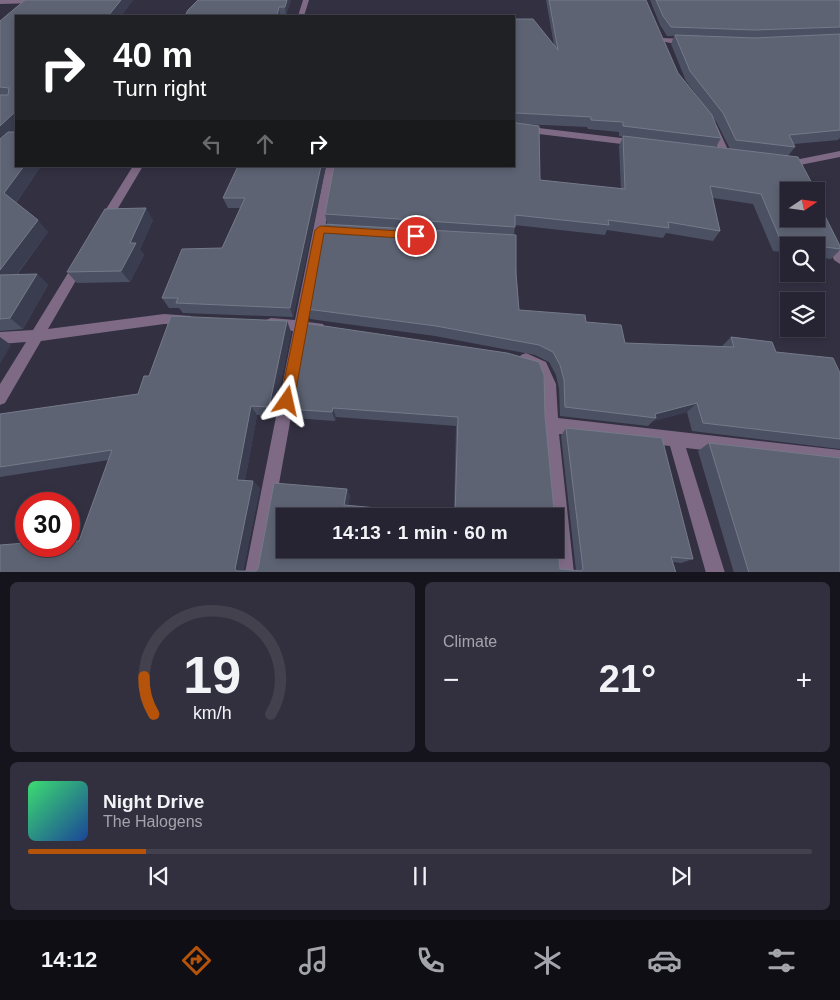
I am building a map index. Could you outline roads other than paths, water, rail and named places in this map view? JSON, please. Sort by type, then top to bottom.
[{"type":"street","points":[[0,2],[74,0]]},
{"type":"street","points":[[301,15],[306,0]]},
{"type":"street","points":[[668,49],[662,37],[693,41]]},
{"type":"street","points":[[709,119],[725,154]]},
{"type":"street","points":[[515,128],[648,144]]},
{"type":"street","points":[[778,160],[797,166],[840,154]]},
{"type":"street","points":[[97,234],[137,167]]},
{"type":"street","points":[[254,572],[301,325],[325,230],[330,167]]},
{"type":"street","points":[[825,228],[840,260]]},
{"type":"street","points":[[0,398],[87,250]]},
{"type":"street","points":[[0,338],[36,336],[164,319],[203,321]]},
{"type":"street","points":[[262,323],[330,329]]},
{"type":"street","points":[[515,357],[542,366],[549,384],[550,425],[565,572]]},
{"type":"street","points":[[550,425],[840,458]]},
{"type":"street","points":[[675,438],[716,572]]}]
